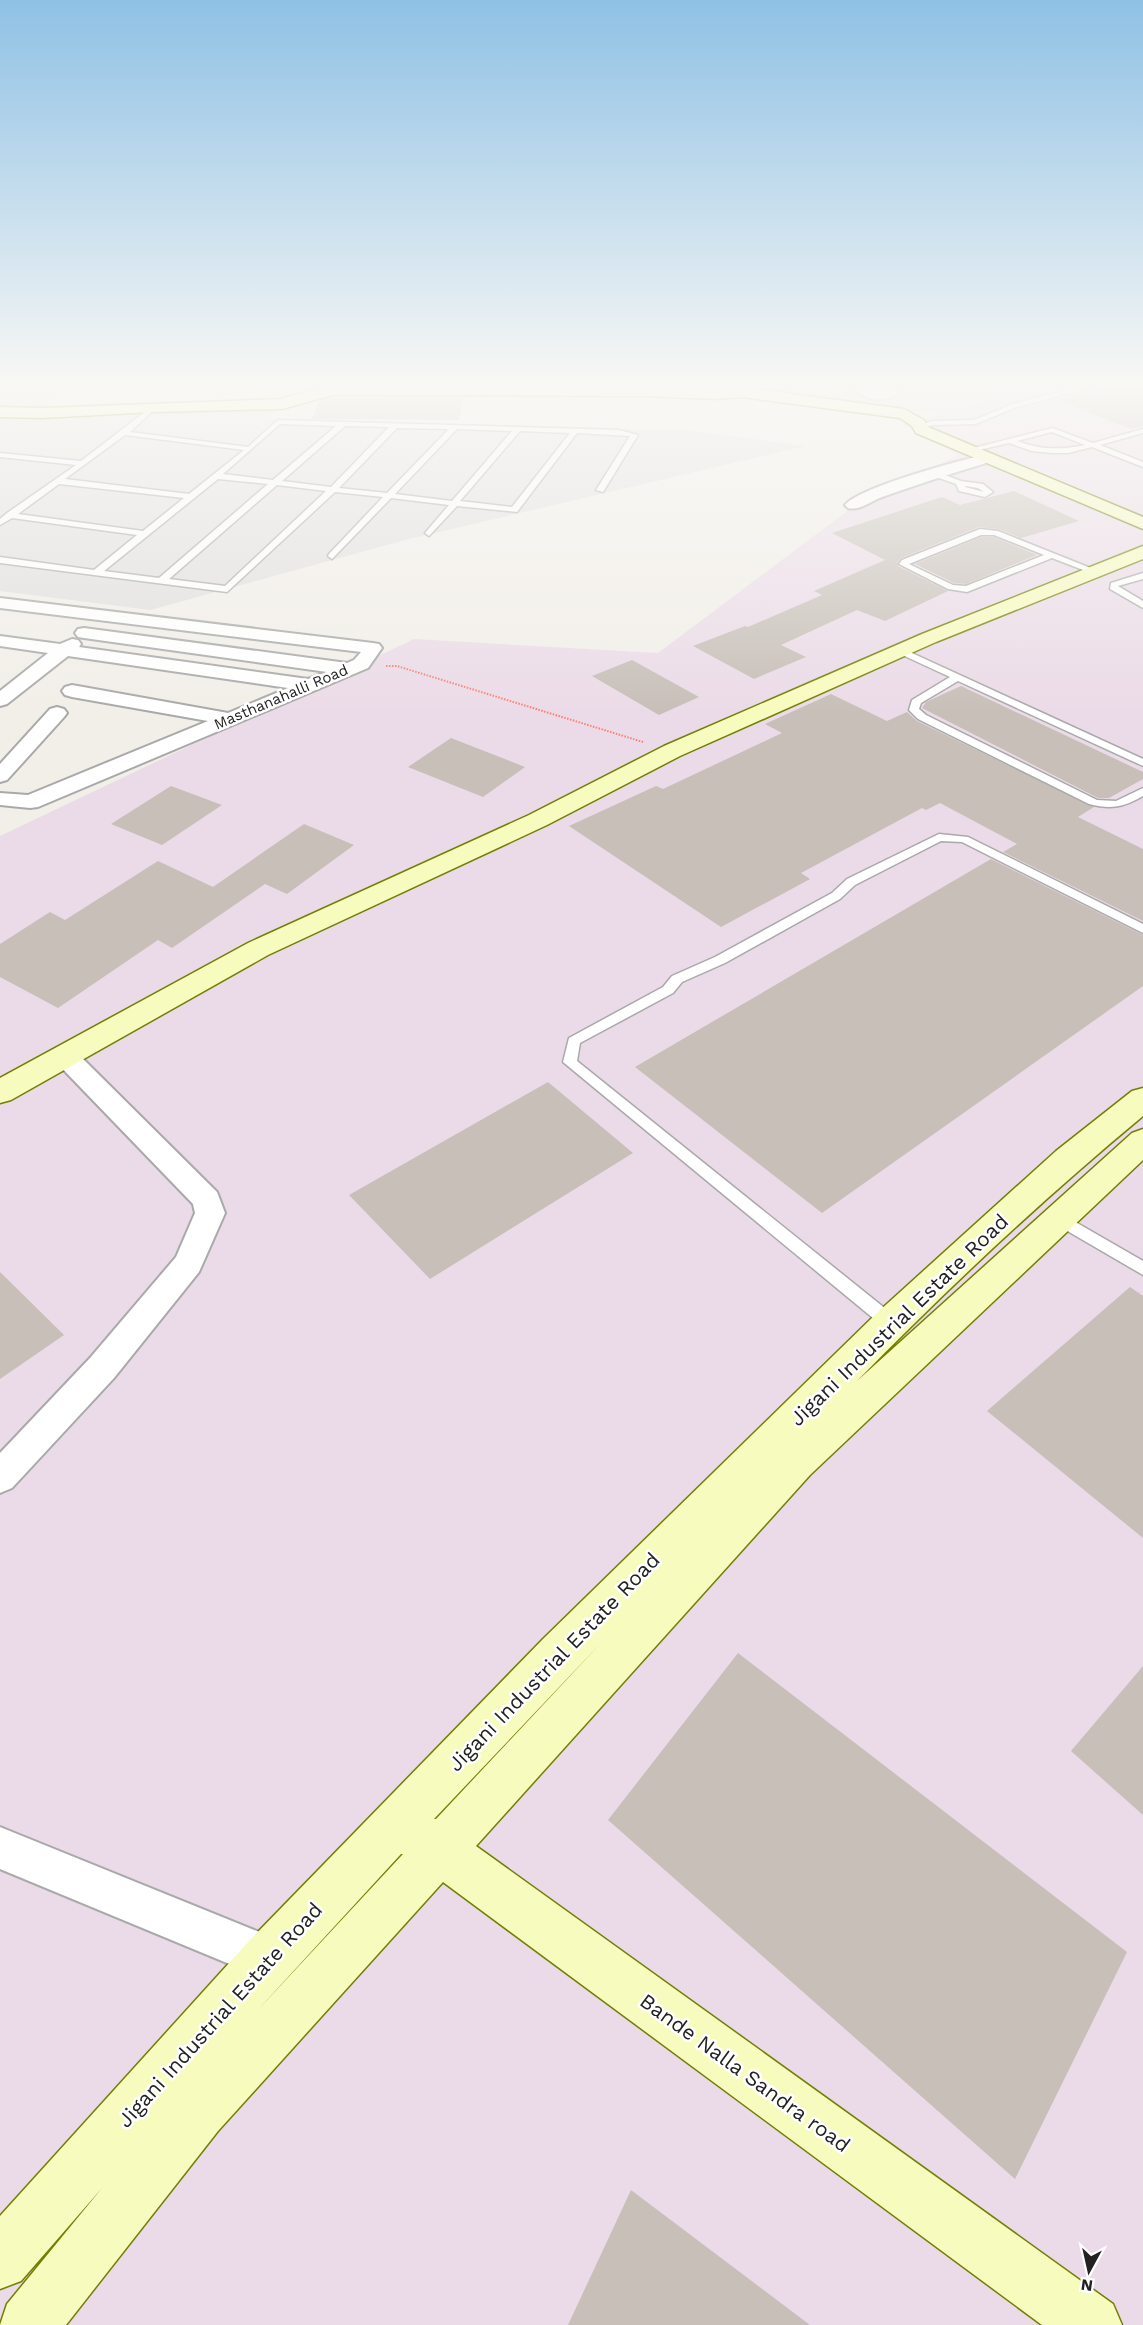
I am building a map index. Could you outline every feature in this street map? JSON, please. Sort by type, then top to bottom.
[{"type":"street","points":[[853,505],[869,496]]},
{"type":"street","points":[[1078,496],[1143,524]]},
{"type":"street","points":[[0,1092],[258,949],[538,820],[672,752],[901,651],[1143,552]]},
{"type":"street","points":[[0,603],[374,648],[355,667],[64,630]]},
{"type":"street","points":[[6,694],[107,616]]},
{"type":"street","points":[[0,641],[311,685]]},
{"type":"street","name":"Masthanahalli Road","points":[[0,799],[30,802],[355,667]]},
{"type":"street","points":[[72,691],[231,718]]},
{"type":"street","points":[[0,776],[57,713]]},
{"type":"street","points":[[0,1477],[102,1368],[188,1264],[210,1213],[207,1200],[64,1055]]},
{"type":"street","name":"Jigani Industrial Estate Road","points":[[28,2325],[418,1836],[559,1654],[891,1323],[1068,1160],[1143,1099]]},
{"type":"street","name":"Jigani Industrial Estate Road","points":[[0,2260],[268,1958],[418,1836],[796,1462],[1143,1141]]},
{"type":"street","name":"Bande Nalla Sandra road","points":[[418,1836],[1092,2325]]},
{"type":"street","points":[[0,1848],[268,1958]]},
{"type":"lane","points":[[0,523],[36,496]]},
{"type":"lane","points":[[187,496],[191,497]]},
{"type":"lane","points":[[160,582],[258,496]]},
{"type":"lane","points":[[0,560],[227,589],[324,496]]},
{"type":"lane","points":[[332,556],[389,496]]},
{"type":"lane","points":[[394,496],[514,510],[524,496]]},
{"type":"lane","points":[[429,533],[460,496]]},
{"type":"lane","points":[[96,573],[191,497]]},
{"type":"lane","points":[[10,515],[145,534]]},
{"type":"lane","points":[[1052,555],[967,589],[951,587],[903,564],[980,532],[995,533],[1094,571]]},
{"type":"lane","points":[[1143,576],[1114,585],[1114,590],[1143,605]]},
{"type":"lane","points":[[901,651],[1143,763]]},
{"type":"lane","points":[[958,677],[916,702],[914,710],[922,717],[1093,802],[1106,806],[1119,806],[1143,791]]},
{"type":"lane","points":[[891,1323],[570,1062],[574,1041],[668,990],[677,979],[720,960],[836,896],[851,882],[939,837],[964,839],[1143,929]]},
{"type":"lane","points":[[1058,1218],[1143,1269]]},
{"type":"path","name":"Masthanahalli Road","points":[[355,667],[397,666],[672,752]]},
{"type":"shaded area","points":[[0,496],[591,496],[405,540],[150,610],[0,591]]},
{"type":"shaded area","points":[[872,496],[1143,496],[1143,2325],[0,2325],[0,836],[414,639],[658,653],[858,503]]},
{"type":"building","points":[[993,496],[1026,496],[1079,521],[1021,538],[999,529],[979,527],[901,558],[897,563],[898,566],[948,591],[885,621],[857,610],[781,645],[806,657],[754,679],[693,646],[745,626],[748,627],[822,595],[814,591],[885,560],[832,533],[942,497],[960,505]]},
{"type":"building","points":[[981,537],[994,537],[1037,555],[966,584],[954,583],[915,564]]},
{"type":"building","points":[[632,660],[699,697],[659,715],[592,676]]},
{"type":"building","points":[[961,686],[1143,772],[1143,779],[1109,798],[1098,798],[922,708],[926,702]]},
{"type":"building","points":[[831,694],[887,721],[907,712],[917,721],[1094,807],[1078,817],[1143,849],[1143,921],[1003,852],[1017,844],[940,803],[926,810],[922,808],[801,873],[810,879],[721,927],[569,826],[656,786],[663,789],[782,733],[765,724]]},
{"type":"building","points":[[451,738],[525,767],[483,797],[408,767]]},
{"type":"building","points":[[171,786],[222,805],[162,845],[111,824]]},
{"type":"building","points":[[304,824],[354,845],[287,894],[265,884],[172,948],[158,940],[58,1008],[0,977],[0,944],[50,912],[65,920],[158,861],[213,887]]},
{"type":"building","points":[[991,859],[1143,935],[1143,986],[822,1213],[635,1067]]},
{"type":"building","points":[[548,1082],[633,1153],[430,1279],[349,1195]]},
{"type":"building","points":[[0,1272],[64,1335],[0,1379]]},
{"type":"building","points":[[1130,1287],[1143,1296],[1143,1538],[987,1411]]},
{"type":"building","points":[[738,1653],[1127,1952],[1015,2179],[608,1820]]},
{"type":"building","points":[[1143,1666],[1143,1815],[1071,1751]]},
{"type":"building","points":[[631,2190],[810,2325],[568,2325]]}]
